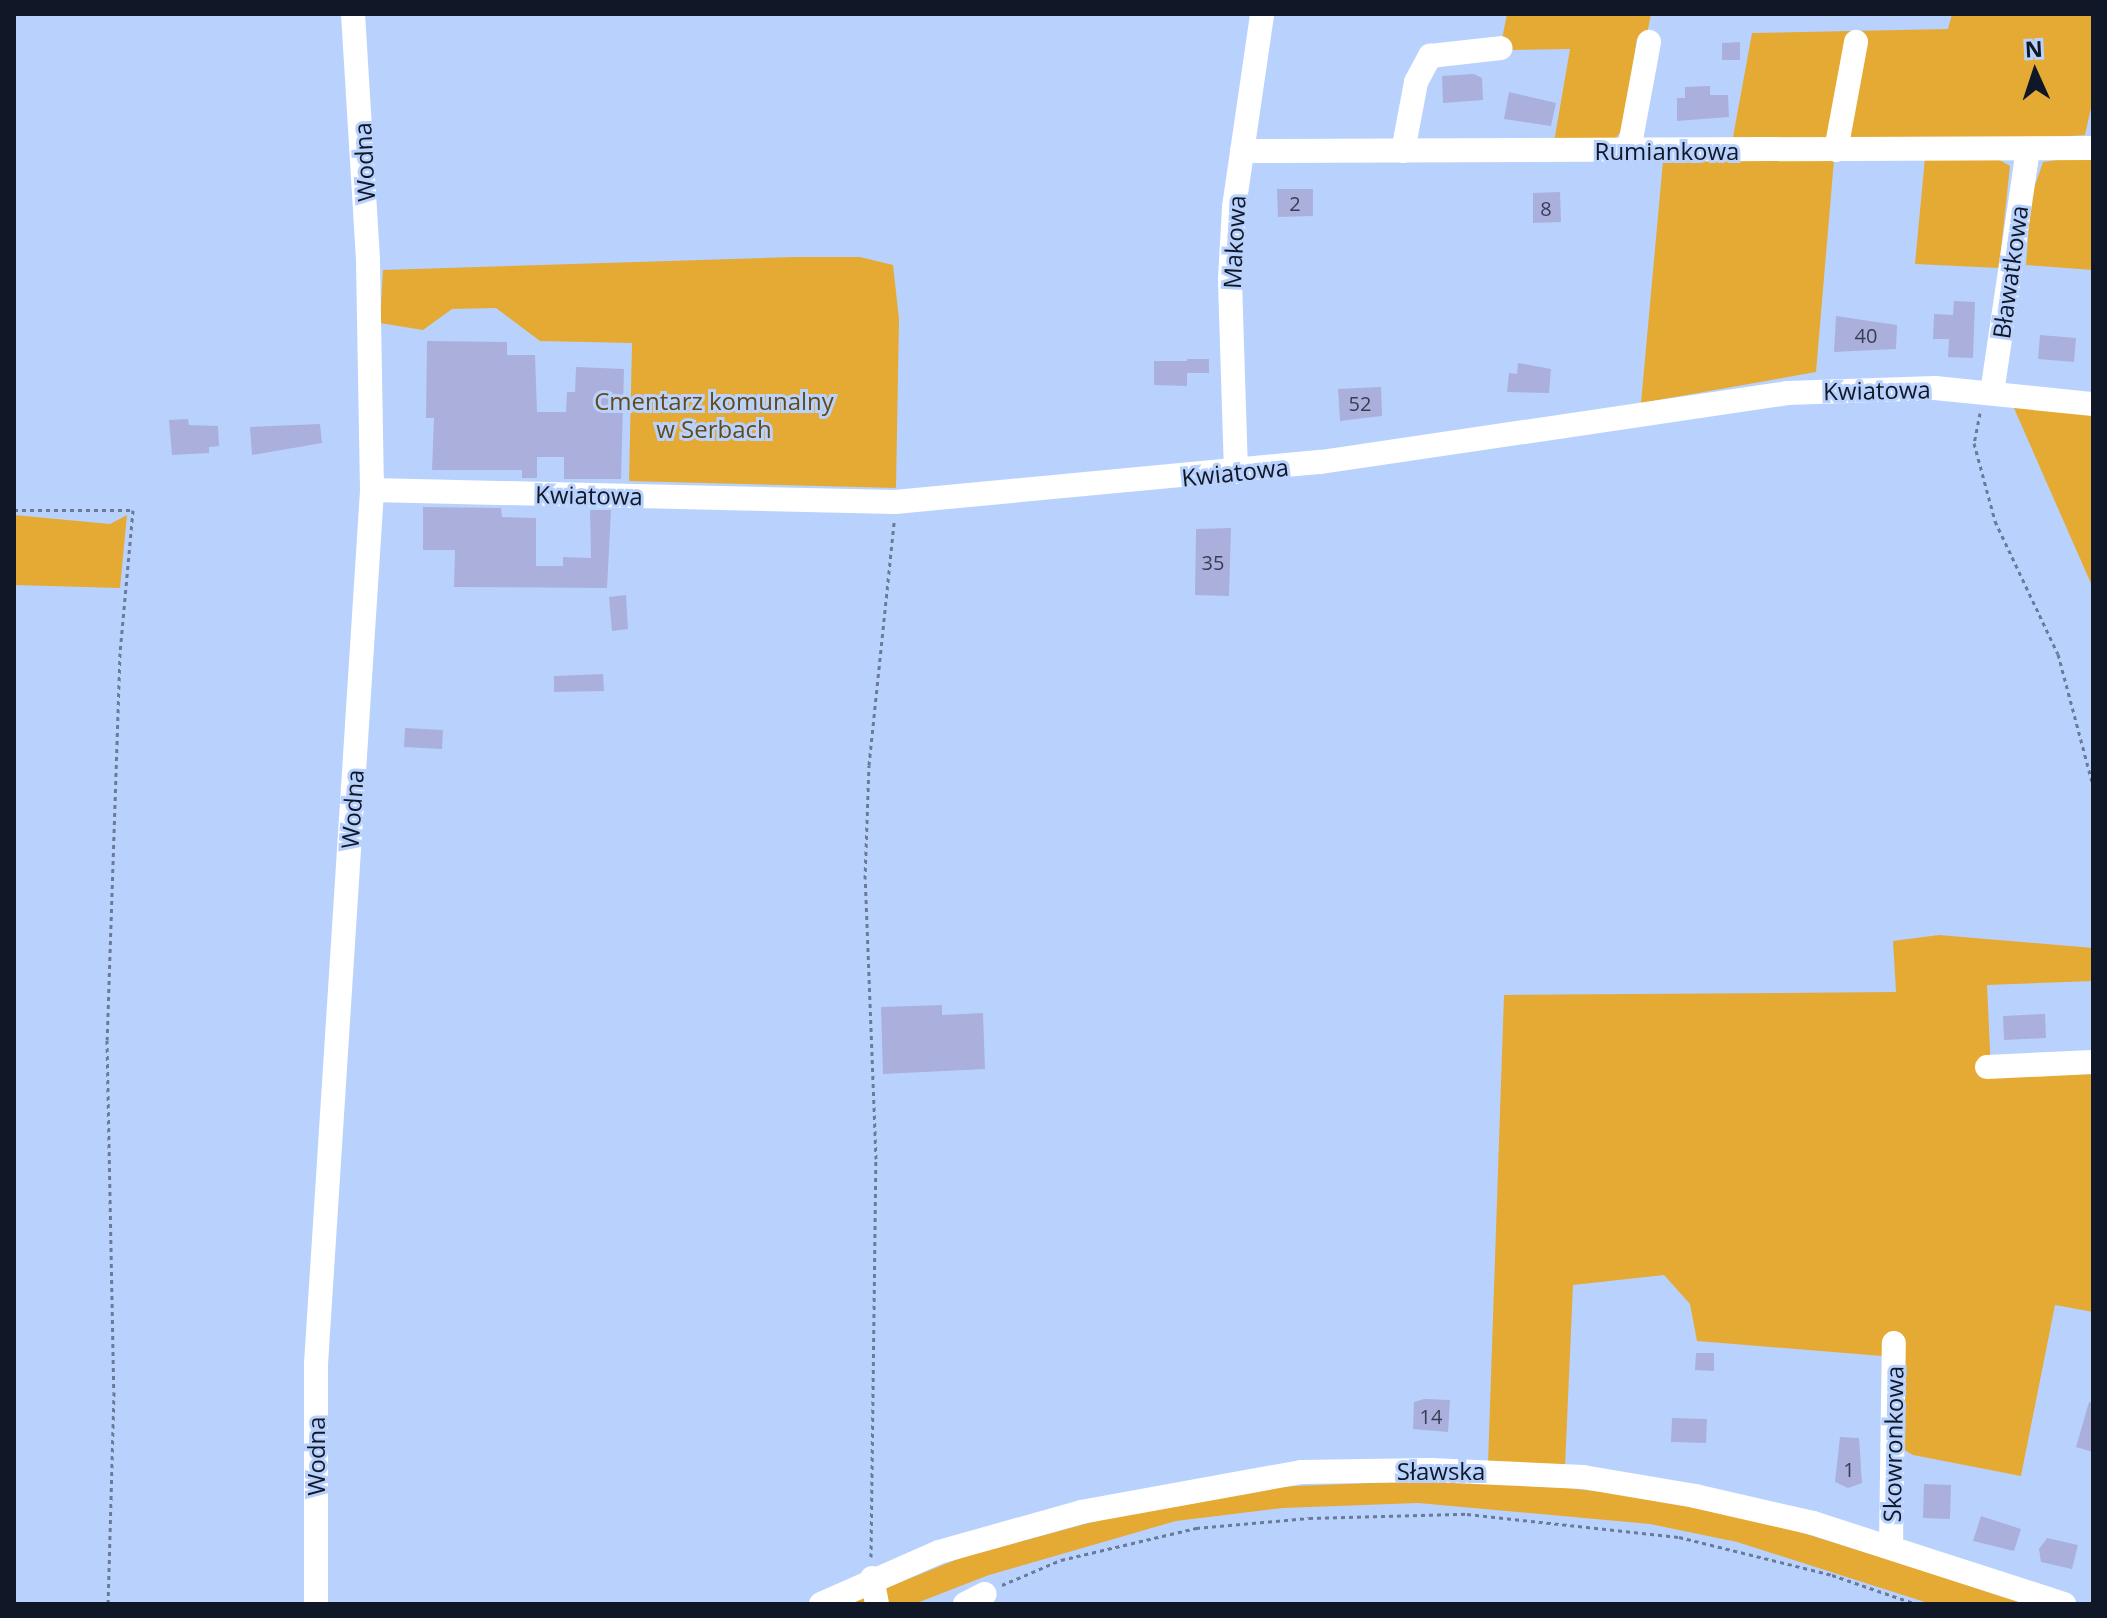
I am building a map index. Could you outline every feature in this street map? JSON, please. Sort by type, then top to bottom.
[{"type":"street","name":"Wodna","points":[[316,1604],[316,1364],[372,490],[368,259],[353,14]]},
{"type":"street","name":"Makowa","points":[[1236,472],[1230,279],[1242,151],[1262,14]]},
{"type":"street","points":[[1629,150],[1649,42]]},
{"type":"street","points":[[1836,150],[1856,42]]},
{"type":"street","points":[[1403,151],[1416,82],[1430,56],[1501,48]]},
{"type":"street","name":"Rumiankowa","points":[[1242,151],[2093,148]]},
{"type":"street","name":"Bławatkowa","points":[[1992,393],[2028,150]]},
{"type":"street","name":"Kwiatowa","points":[[372,490],[895,502],[1236,472],[1474,442],[1787,393],[1879,386],[1992,393],[2093,404]]},
{"type":"street","points":[[1987,1067],[2093,1062]]},
{"type":"street","name":"Skowronkowa","points":[[1891,1546],[1894,1343]]},
{"type":"street","name":"Sławska","points":[[821,1604],[872,1578],[939,1552],[1081,1512],[1301,1472],[1431,1470],[1583,1477],[1798,1519],[1891,1546],[2064,1604]]},
{"type":"street","points":[[872,1578],[877,1604]]},
{"type":"path","points":[[1992,393],[1977,417],[1974,443],[1995,521],[2058,654],[2093,786]]},
{"type":"path","points":[[872,1578],[876,1159],[865,879],[869,765],[895,502]]},
{"type":"path","points":[[14,510],[133,510],[120,653],[107,1040],[114,1392],[108,1604]]},
{"type":"path","points":[[975,1599],[1061,1560],[1196,1528],[1309,1518],[1467,1514],[1695,1540],[1819,1572],[1916,1604]]},
{"type":"green space","points":[[1507,14],[1651,14],[1647,34],[1637,38],[1624,127],[1613,142],[1554,142],[1570,49],[1512,50],[1502,39]]},
{"type":"green space","points":[[1952,14],[2093,14],[2093,99],[2085,135],[2024,139],[1733,137],[1752,33],[1948,29]]},
{"type":"green space","points":[[1993,156],[2010,166],[1999,268],[1915,264],[1925,158]]},
{"type":"green space","points":[[2093,158],[2093,270],[2026,265],[2031,197],[2043,162]]},
{"type":"green space","points":[[1834,160],[1816,372],[1641,403],[1663,161]]},
{"type":"green space","name":"Cmentarz komunalny w Serbach","points":[[860,257],[893,265],[899,319],[896,488],[629,481],[632,343],[540,341],[496,308],[452,309],[423,330],[380,323],[383,270]]},
{"type":"green space","points":[[2013,406],[2093,412],[2093,588]]},
{"type":"green space","points":[[14,515],[110,524],[127,515],[120,588],[14,585]]},
{"type":"green space","points":[[1939,935],[2093,948],[2093,981],[1987,985],[1991,1071],[2093,1067],[2093,1312],[2055,1305],[2021,1476],[1913,1455],[1881,1436],[1882,1356],[1697,1341],[1690,1304],[1664,1275],[1573,1285],[1565,1467],[1488,1464],[1504,995],[1896,992],[1893,941]]},
{"type":"green space","points":[[1418,1481],[1532,1484],[1664,1499],[1771,1523],[2032,1604],[1931,1604],[1737,1542],[1650,1524],[1418,1503],[1283,1508],[1176,1521],[989,1575],[914,1604],[846,1604],[963,1557],[1115,1516],[1273,1487]]},
{"type":"building","points":[[1740,42],[1740,60],[1722,60],[1722,43]]},
{"type":"building","points":[[1474,74],[1482,78],[1483,100],[1443,103],[1442,76]]},
{"type":"building","points":[[1710,86],[1710,95],[1728,95],[1729,117],[1677,121],[1677,98],[1685,98],[1685,87]]},
{"type":"building","points":[[1509,92],[1556,103],[1551,126],[1504,119]]},
{"type":"building","points":[[1277,189],[1313,189],[1313,216],[1278,217]]},
{"type":"building","points":[[1560,192],[1561,222],[1533,223],[1533,193]]},
{"type":"building","points":[[1954,301],[1975,302],[1973,358],[1948,357],[1949,339],[1933,339],[1934,314],[1953,315]]},
{"type":"building","points":[[1836,316],[1897,325],[1896,349],[1834,352]]},
{"type":"building","points":[[2040,335],[2076,338],[2074,362],[2038,359]]},
{"type":"building","points":[[427,341],[507,342],[507,355],[535,355],[537,412],[566,412],[567,392],[575,392],[576,367],[624,369],[621,479],[564,479],[564,457],[537,457],[537,478],[522,478],[522,470],[432,470],[434,418],[426,418]]},
{"type":"building","points":[[1209,359],[1209,373],[1187,373],[1187,386],[1154,385],[1154,361]]},
{"type":"building","points":[[1518,363],[1551,369],[1549,393],[1507,392],[1509,373],[1517,374]]},
{"type":"building","points":[[1381,387],[1382,416],[1340,421],[1338,389]]},
{"type":"building","points":[[188,419],[189,425],[218,426],[219,446],[209,447],[209,453],[172,455],[169,420]]},
{"type":"building","points":[[320,424],[322,443],[252,455],[250,427]]},
{"type":"building","points":[[423,507],[501,508],[502,517],[536,518],[536,566],[563,566],[563,557],[591,558],[590,510],[611,510],[607,588],[454,587],[455,550],[423,550]]},
{"type":"building","points":[[1231,528],[1229,596],[1195,595],[1196,529]]},
{"type":"building","points":[[626,595],[628,629],[612,631],[609,597]]},
{"type":"building","points":[[603,674],[604,691],[554,692],[554,676]]},
{"type":"building","points":[[405,728],[443,730],[442,749],[404,747]]},
{"type":"building","points":[[942,1005],[942,1015],[983,1013],[985,1069],[883,1074],[881,1007]]},
{"type":"building","points":[[2045,1014],[2046,1038],[2004,1040],[2003,1016]]},
{"type":"building","points":[[1696,1353],[1714,1353],[1714,1371],[1695,1370]]},
{"type":"building","points":[[1424,1399],[1450,1400],[1448,1432],[1413,1429],[1414,1402]]},
{"type":"building","points":[[2089,1402],[2093,1403],[2093,1452],[2076,1447]]},
{"type":"building","points":[[1672,1418],[1707,1419],[1706,1443],[1671,1442]]},
{"type":"building","points":[[1840,1437],[1859,1438],[1862,1483],[1848,1488],[1835,1482]]},
{"type":"building","points":[[1924,1484],[1951,1485],[1950,1519],[1923,1518]]},
{"type":"building","points":[[1981,1516],[2021,1529],[2014,1551],[1973,1541]]},
{"type":"building","points":[[2047,1538],[2078,1545],[2072,1569],[2041,1562],[2039,1549]]}]
